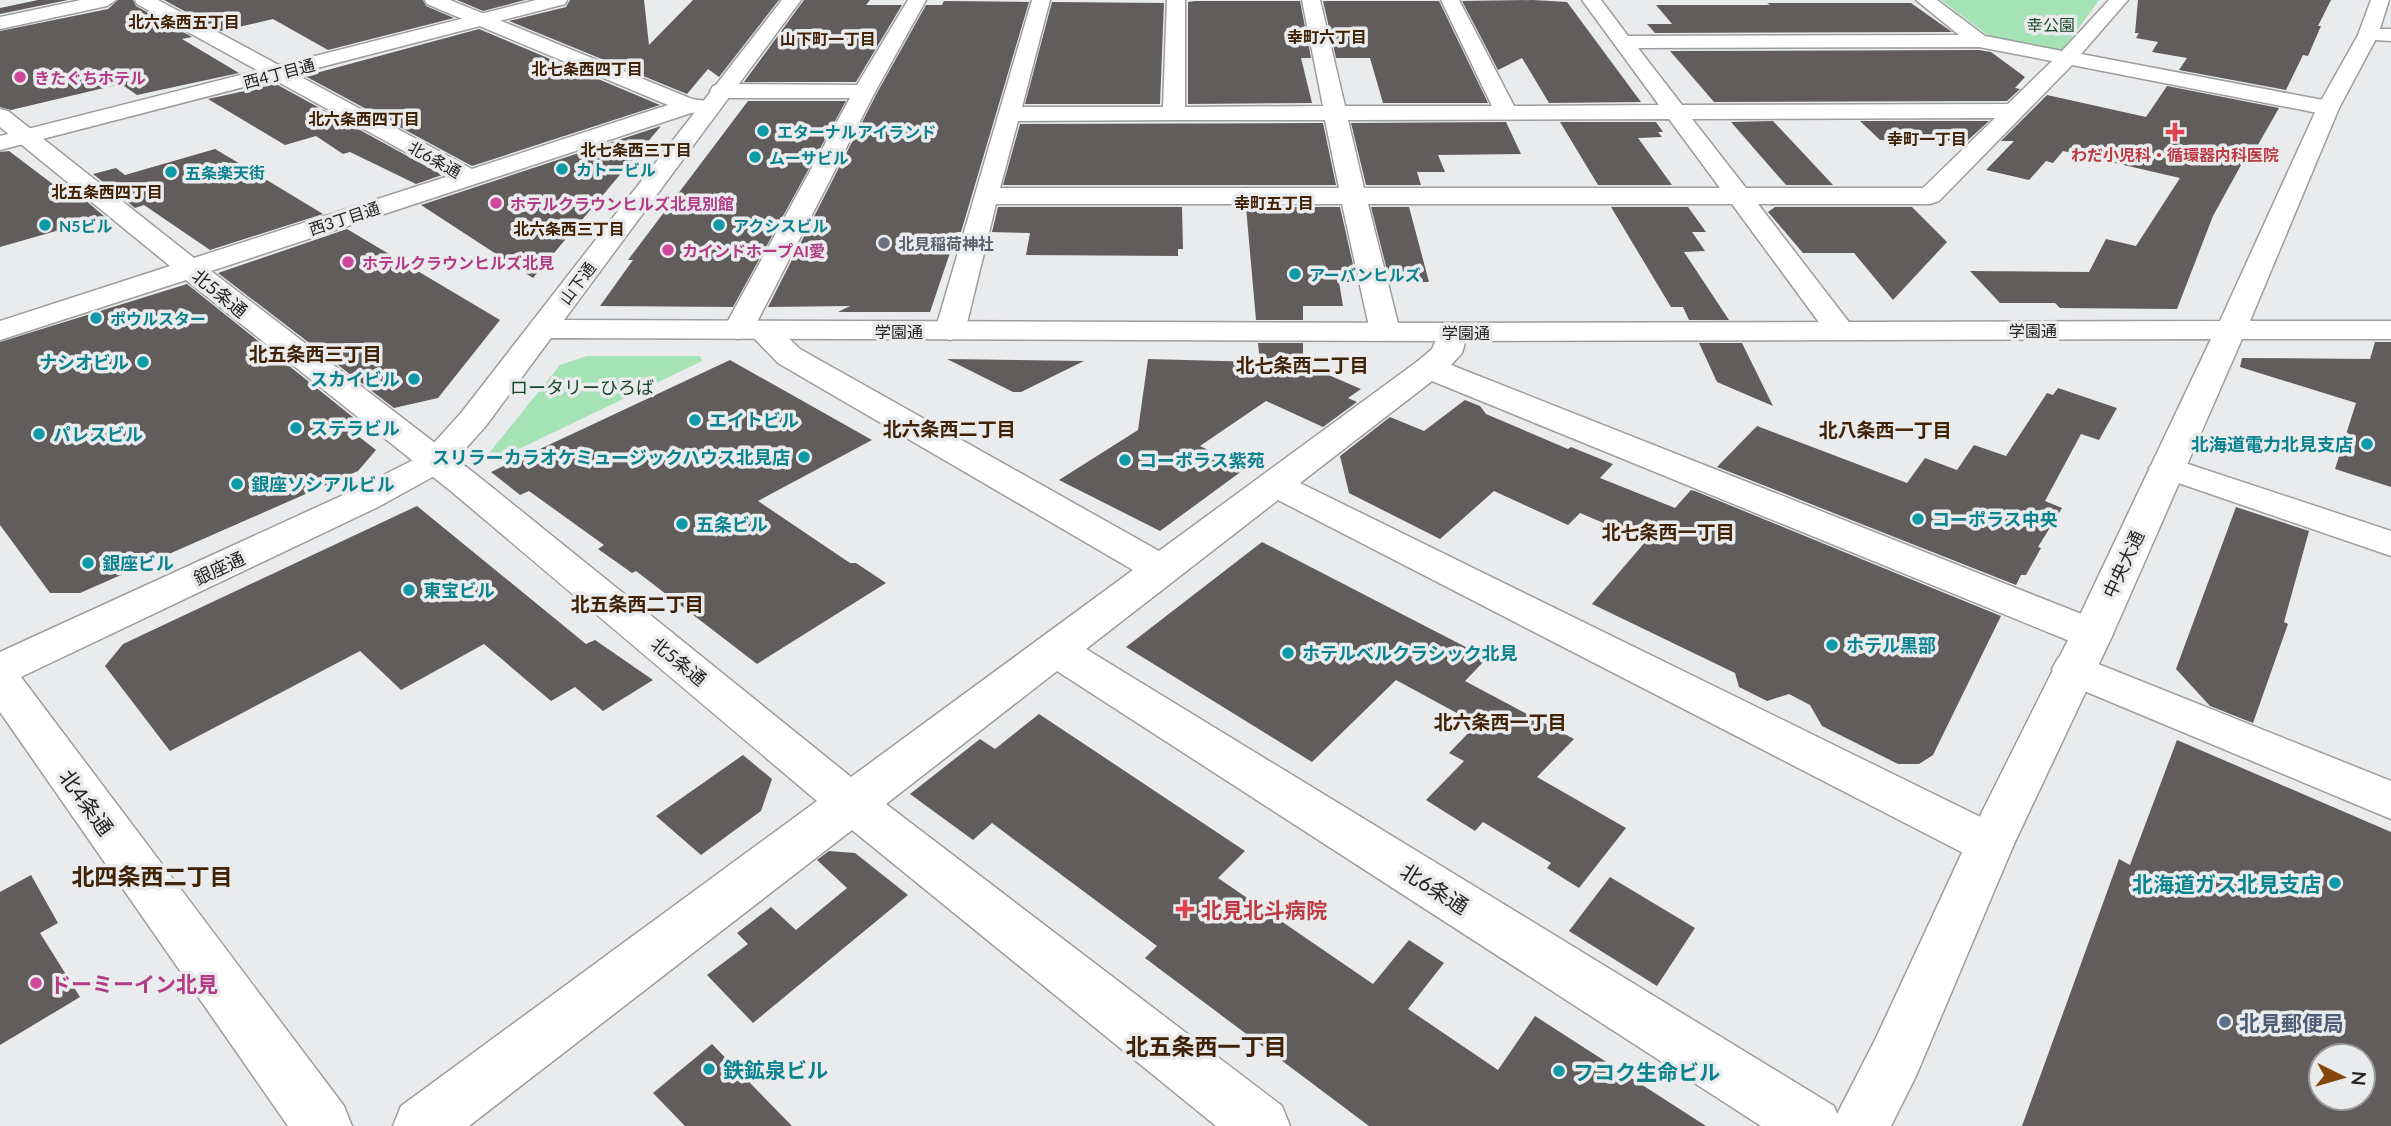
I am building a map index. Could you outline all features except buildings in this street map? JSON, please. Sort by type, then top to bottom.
[{"type":"street","points":[[0,23],[107,0]]},
{"type":"street","name":"北6条通","points":[[144,0],[468,177]]},
{"type":"street","points":[[435,0],[481,20],[707,101],[864,92]]},
{"type":"street","name":"西4丁目通","points":[[0,144],[558,0]]},
{"type":"street","name":"山下通","points":[[435,461],[473,420],[707,101],[792,0]]},
{"type":"street","points":[[917,0],[864,92],[750,330],[789,356],[1163,570]]},
{"type":"street","points":[[950,331],[1041,0]]},
{"type":"street","points":[[1174,114],[1176,0]]},
{"type":"street","points":[[1311,0],[1385,331]]},
{"type":"street","points":[[1450,0],[1506,112]]},
{"type":"street","points":[[1591,0],[1840,330]]},
{"type":"street","points":[[1925,0],[1979,41]]},
{"type":"street","points":[[985,196],[1930,197],[2068,57],[2119,0]]},
{"type":"street","name":"中央大通","points":[[1860,1126],[1896,1057],[1990,844],[2083,651],[2255,277],[2328,108],[2380,23]]},
{"type":"street","points":[[1622,42],[1979,41],[2328,108]]},
{"type":"street","name":"西3丁目通","points":[[0,331],[707,101]]},
{"type":"street","points":[[1008,114],[2013,111]]},
{"type":"street","name":"北5条通","points":[[0,116],[435,461],[851,803],[1262,1126]]},
{"type":"street","name":"学園通","points":[[540,330],[2391,330]]},
{"type":"street","points":[[422,1126],[1429,368],[1446,353],[1453,332]]},
{"type":"street","points":[[1429,368],[2083,651],[2391,801]]},
{"type":"street","name":"銀座通","points":[[0,669],[365,499],[435,461]]},
{"type":"street","points":[[2167,468],[2391,544]]},
{"type":"street","points":[[1275,484],[1990,844]]},
{"type":"street","name":"北6条通","points":[[1056,650],[1813,1126]]},
{"type":"street","name":"北4条通","points":[[0,680],[323,1126]]},
{"type":"green space","name":"幸公園","points":[[1941,0],[2099,0],[2062,51],[1989,36]]},
{"type":"green space","name":"ロータリーひろば","points":[[587,356],[700,356],[702,361],[490,463],[486,457],[560,365]]},
{"type":"place","name":"きたぐちホテル","points":[[20,77]]},
{"type":"place","name":"エターナルアイランド","points":[[763,131]]},
{"type":"place","name":"わだ小児科・循環器内科医院","points":[[2175,132]]},
{"type":"place","name":"ムーサビル","points":[[755,157]]},
{"type":"place","name":"カトービル","points":[[562,169]]},
{"type":"place","name":"五条楽天街","points":[[171,172]]},
{"type":"place","name":"ホテルクラウンヒルズ北見別館","points":[[496,203]]},
{"type":"place","name":"N5ビル","points":[[45,225]]},
{"type":"place","name":"アクシスビル","points":[[719,225]]},
{"type":"place","name":"北見稲荷神社","points":[[884,243]]},
{"type":"place","name":"カインドホープAI愛","points":[[668,250]]},
{"type":"place","name":"ホテルクラウンヒルズ北見","points":[[348,262]]},
{"type":"place","name":"アーバンヒルズ","points":[[1295,274]]},
{"type":"place","name":"ポウルスター","points":[[96,318]]},
{"type":"place","name":"ナシオビル","points":[[143,362]]},
{"type":"place","name":"スカイビル","points":[[414,379]]},
{"type":"place","name":"エイトビル","points":[[695,420]]},
{"type":"place","name":"ステラビル","points":[[296,428]]},
{"type":"place","name":"パレスビル","points":[[39,434]]},
{"type":"place","name":"北海道電力北見支店","points":[[2367,444]]},
{"type":"place","name":"スリラーカラオケミュージックハウス北見店","points":[[804,457]]},
{"type":"place","name":"コーポラス紫苑","points":[[1125,460]]},
{"type":"place","name":"銀座ソシアルビル","points":[[237,484]]},
{"type":"place","name":"コーポラス中央","points":[[1918,519]]},
{"type":"place","name":"五条ビル","points":[[682,524]]},
{"type":"place","name":"銀座ビル","points":[[88,563]]},
{"type":"place","name":"東宝ビル","points":[[409,590]]},
{"type":"place","name":"ホテル黒部","points":[[1832,645]]},
{"type":"place","name":"ホテルベルクラシック北見","points":[[1288,653]]},
{"type":"place","name":"北海道ガス北見支店","points":[[2335,883]]},
{"type":"place","name":"北見北斗病院","points":[[1185,909]]},
{"type":"place","name":"ドーミーイン北見","points":[[36,983]]},
{"type":"place","name":"北見郵便局","points":[[2225,1022]]},
{"type":"place","name":"鉄鉱泉ビル","points":[[709,1069]]},
{"type":"place","name":"フコク生命ビル","points":[[1559,1071]]},
{"type":"district","name":"北六条西五丁目","points":[[184,21]]},
{"type":"district","name":"幸町六丁目","points":[[1327,36]]},
{"type":"district","name":"山下町一丁目","points":[[828,38]]},
{"type":"district","name":"北七条西四丁目","points":[[587,68]]},
{"type":"district","name":"北六条西四丁目","points":[[364,118]]},
{"type":"district","name":"幸町一丁目","points":[[1927,138]]},
{"type":"district","name":"北七条西三丁目","points":[[636,149]]},
{"type":"district","name":"北五条西四丁目","points":[[107,191]]},
{"type":"district","name":"幸町五丁目","points":[[1274,202]]},
{"type":"district","name":"北六条西三丁目","points":[[569,228]]},
{"type":"district","name":"北五条西三丁目","points":[[315,353]]},
{"type":"district","name":"北七条西二丁目","points":[[1302,364]]},
{"type":"district","name":"北六条西二丁目","points":[[949,428]]},
{"type":"district","name":"北八条西一丁目","points":[[1885,429]]},
{"type":"district","name":"北七条西一丁目","points":[[1668,531]]},
{"type":"district","name":"北五条西二丁目","points":[[637,603]]},
{"type":"district","name":"北六条西一丁目","points":[[1500,721]]},
{"type":"district","name":"北四条西二丁目","points":[[152,876]]},
{"type":"district","name":"北五条西一丁目","points":[[1206,1046]]}]
